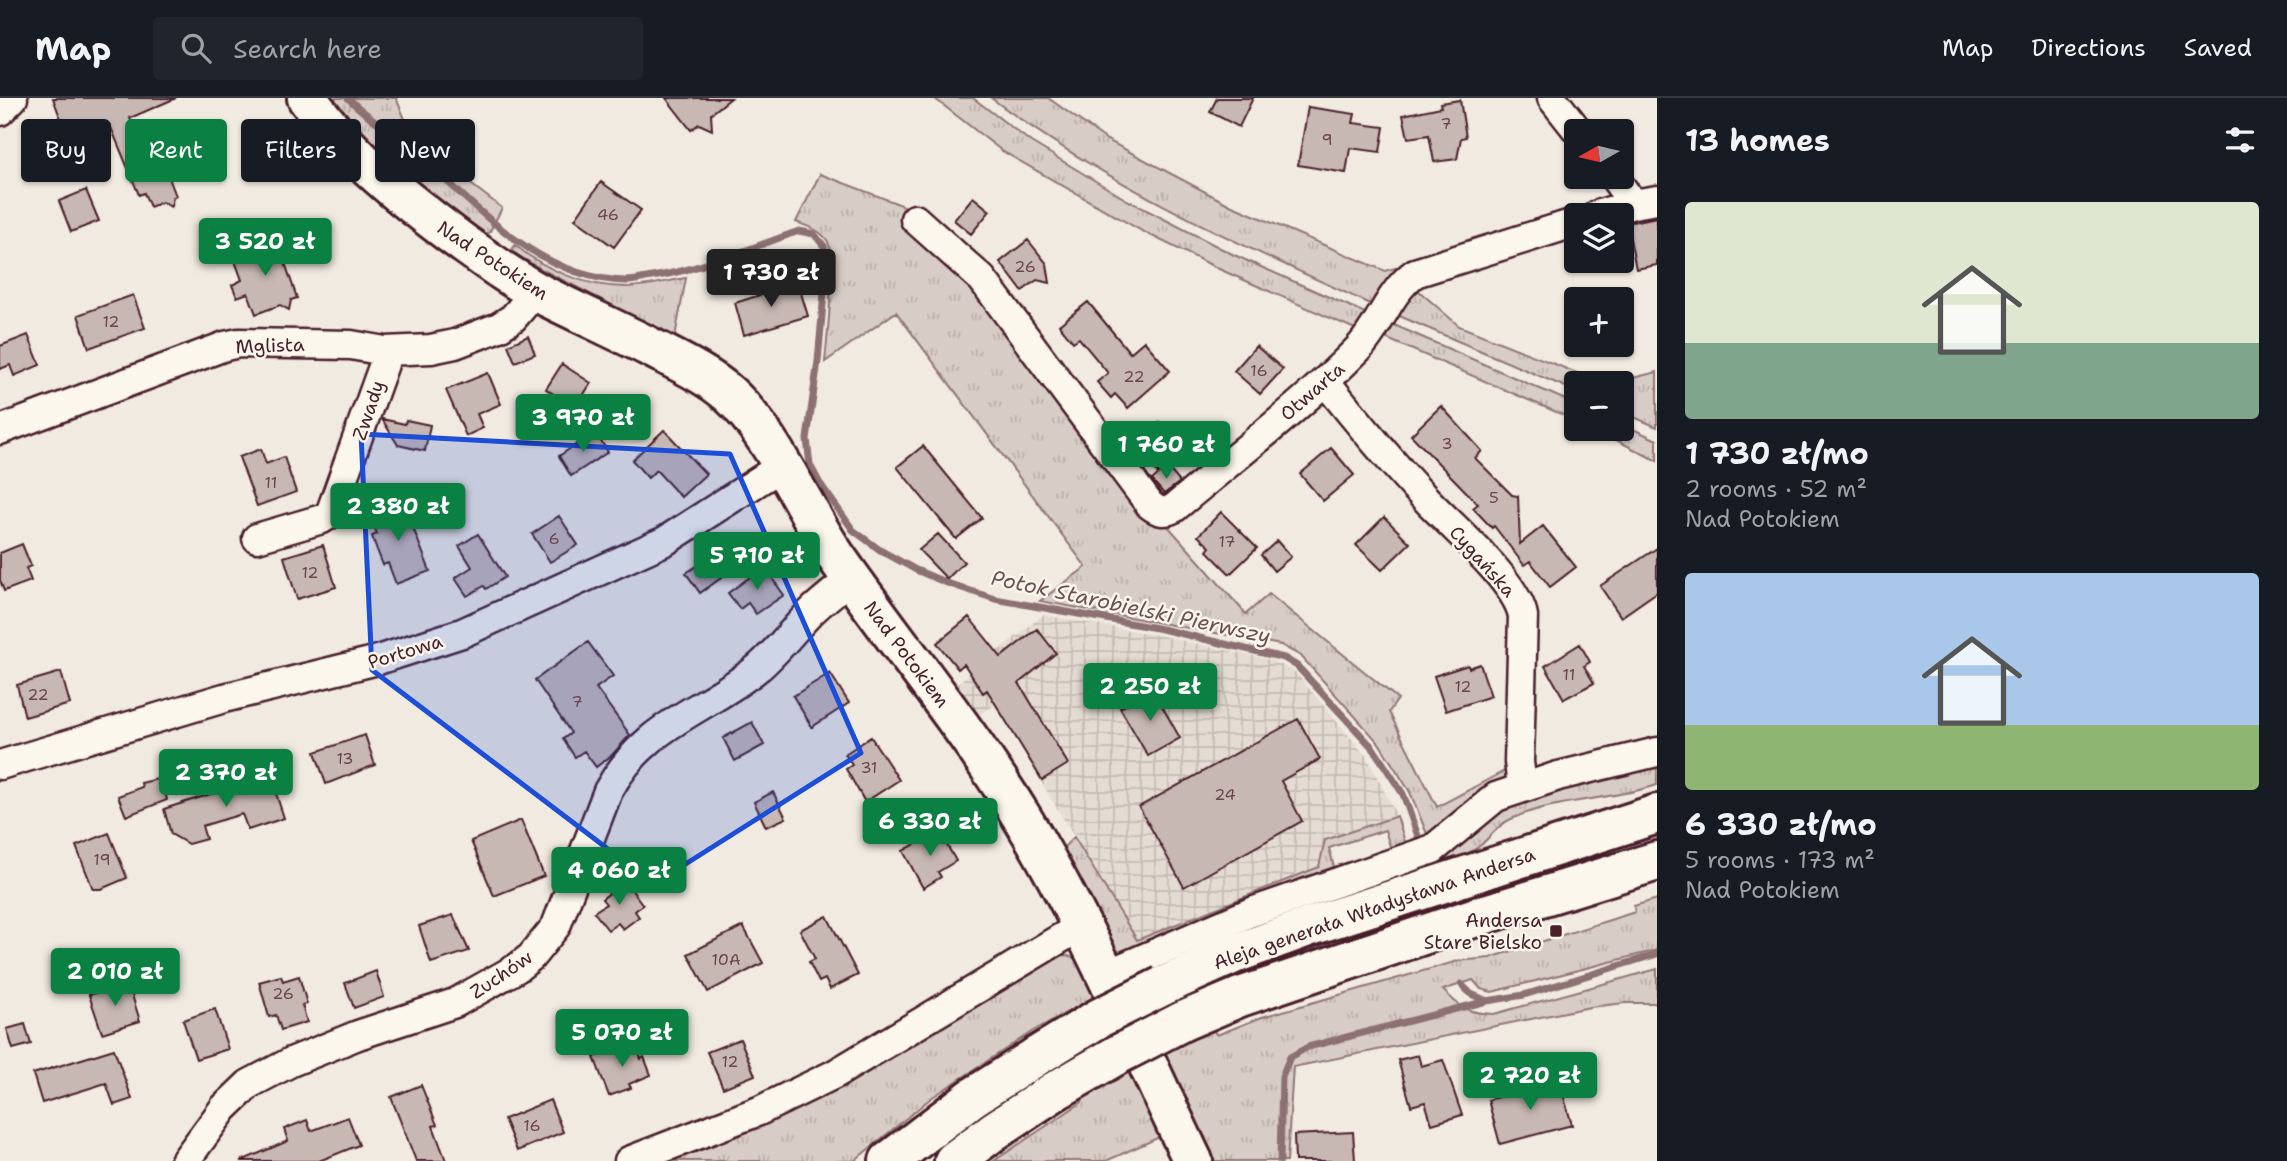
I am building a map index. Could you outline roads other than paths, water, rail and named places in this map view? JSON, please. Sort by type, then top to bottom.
[{"type":"main road","name":"Nad Potokiem","points":[[307,98],[355,154],[484,258],[536,291],[679,362],[713,383],[744,409],[851,578],[942,699],[1014,806],[1060,884],[1193,1161]]},
{"type":"main road","name":"Aleja generała Władysława Andersa","points":[[889,1161],[973,1097],[1037,1056],[1098,1018],[1163,986],[1234,954],[1311,926],[1657,814]]},
{"type":"main road","points":[[954,1161],[994,1130],[1055,1091],[1183,1021],[1240,997],[1384,948],[1653,863]]},
{"type":"street","points":[[0,111],[13,98]]},
{"type":"street","points":[[1552,98],[1569,119]]},
{"type":"street","points":[[1629,189],[1645,202]]},
{"type":"street","name":"Otwarta","points":[[915,219],[982,279],[1150,505],[1157,511],[1166,512],[1325,381],[1360,347],[1397,290],[1415,273],[1564,226]]},
{"type":"street","name":"Mglista","points":[[0,430],[232,345],[253,342],[326,344],[385,351],[431,349],[456,344],[499,327],[513,318],[536,291]]},
{"type":"street","name":"Zwady","points":[[257,538],[330,514],[384,364],[385,351]]},
{"type":"street","name":"Cygańska","points":[[1325,381],[1424,497],[1516,594],[1523,616],[1519,762],[1522,786]]},
{"type":"street","name":"Portowa","points":[[0,764],[224,698],[378,660],[462,633],[666,541],[782,467]]},
{"type":"street","name":"Zuchów","points":[[185,1161],[224,1108],[249,1084],[291,1062],[358,1035],[455,1003],[517,968],[531,957],[556,926],[608,791],[633,754],[678,718],[756,670],[777,652],[813,610],[851,578]]},
{"type":"street","points":[[1104,975],[1249,913],[1433,849],[1496,797],[1522,786],[1657,752]]},
{"type":"street","points":[[629,1161],[759,1111],[835,1074],[1081,926]]},
{"type":"waterway","name":"Potok Starobielski Pierwszy","points":[[348,98],[402,141],[504,231],[560,266],[592,276],[636,280],[690,269],[799,231],[814,234],[824,246],[826,270],[818,361],[807,439],[810,465],[853,530],[880,550],[916,570],[995,599],[1162,629],[1284,658],[1297,666],[1373,748],[1403,794],[1418,836]]},
{"type":"waterway","points":[[1461,984],[1471,994],[1487,1001],[1524,995],[1657,954]]},
{"type":"waterway","points":[[1280,1161],[1282,1076],[1290,1057],[1308,1047],[1487,1001]]},
{"type":"place","name":"Andersa Stare Bielsko","points":[[1556,931]]}]
